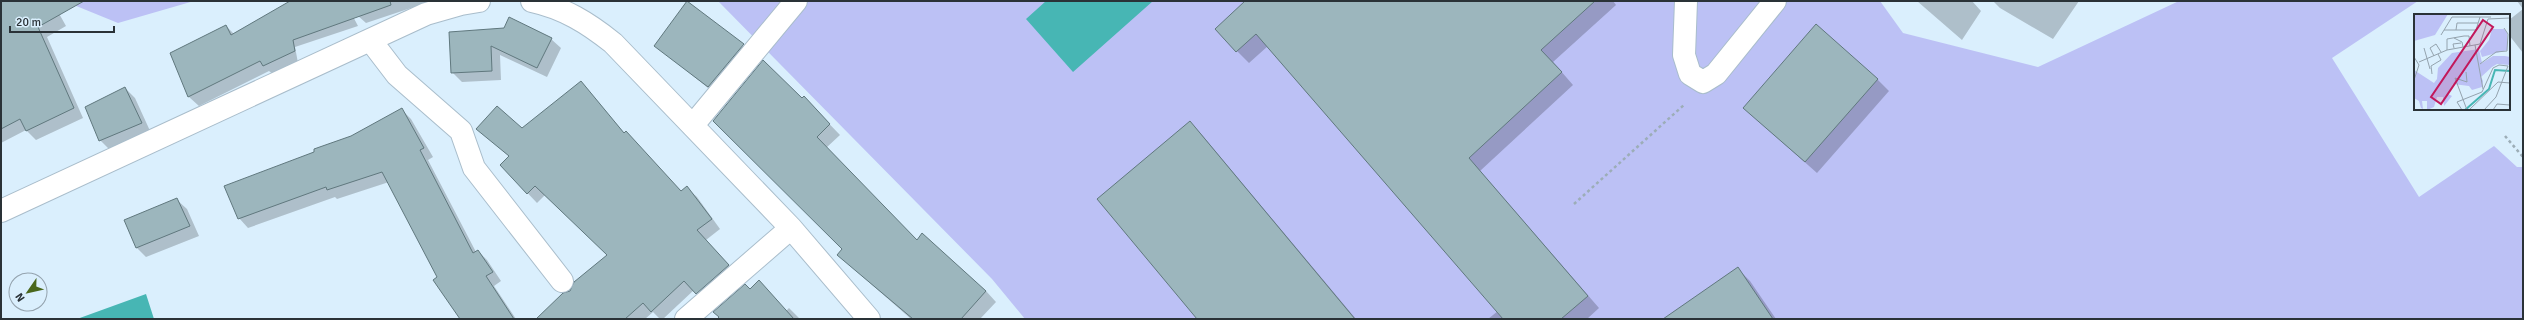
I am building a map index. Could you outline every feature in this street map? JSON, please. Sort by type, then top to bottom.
[{"type":"street","points":[[1,211],[155,138],[371,41],[426,14],[460,4],[479,1]]},
{"type":"street","points":[[532,1],[554,6],[587,22],[613,43],[791,228],[869,319]]},
{"type":"street","points":[[693,125],[796,1]]},
{"type":"street","points":[[1686,1],[1684,55],[1690,74],[1703,82],[1716,74],[1775,1]]},
{"type":"street","points":[[371,41],[397,75],[461,131],[474,168],[562,281]]},
{"type":"street","points":[[686,319],[791,228]]},
{"type":"path","points":[[1574,204],[1684,105]]},
{"type":"path","points":[[2506,136],[2523,157]]},
{"type":"shaded area","points":[[64,1],[194,1],[118,23]]},
{"type":"shaded area","points":[[718,1],[1880,1],[1903,33],[2038,67],[2179,1],[2418,1],[2332,58],[2419,197],[2494,146],[2517,167],[2523,167],[2523,319],[1025,319],[992,279]]},
{"type":"shaded area","points":[[1046,1],[1153,1],[1073,72],[1026,19]]},
{"type":"shaded area","points":[[146,294],[154,319],[77,319]]},
{"type":"building","points":[[1,1],[84,1],[38,27],[74,108],[26,131],[20,119],[1,129]]},
{"type":"building","points":[[290,1],[390,1],[391,5],[293,40],[295,51],[263,66],[260,61],[188,97],[170,53],[226,25],[231,35]]},
{"type":"building","points":[[687,1],[744,44],[708,87],[654,46]]},
{"type":"building","points":[[1245,1],[1595,1],[1541,50],[1562,72],[1469,158],[1588,296],[1561,319],[1503,319],[1256,34],[1236,52],[1215,29]]},
{"type":"building","points":[[509,17],[552,38],[537,68],[491,46],[492,71],[451,73],[449,32],[504,28]]},
{"type":"building","points":[[1816,24],[1878,79],[1805,162],[1743,108]]},
{"type":"building","points":[[763,60],[802,98],[804,96],[830,124],[817,137],[917,240],[922,233],[986,291],[961,319],[913,319],[837,255],[842,249],[713,121]]},
{"type":"building","points":[[581,81],[624,133],[626,131],[681,191],[687,186],[712,219],[697,230],[729,265],[696,294],[684,281],[651,312],[643,303],[625,319],[536,319],[563,293],[570,291],[574,282],[607,255],[535,186],[527,194],[500,165],[509,156],[476,129],[497,106],[522,128]]},
{"type":"building","points":[[125,87],[142,123],[99,141],[85,107]]},
{"type":"building","points":[[402,108],[424,148],[420,150],[473,253],[478,250],[493,272],[486,276],[514,319],[460,319],[433,280],[437,277],[382,172],[327,190],[326,187],[238,219],[224,186],[314,152],[314,149],[351,136]]},
{"type":"building","points":[[1190,121],[1355,319],[1197,319],[1097,199]]},
{"type":"building","points":[[177,198],[190,226],[136,248],[124,220]]},
{"type":"building","points":[[1738,267],[1773,319],[1663,319]]},
{"type":"building","points":[[759,280],[794,319],[717,319],[719,317],[713,312],[745,284],[750,289]]}]
